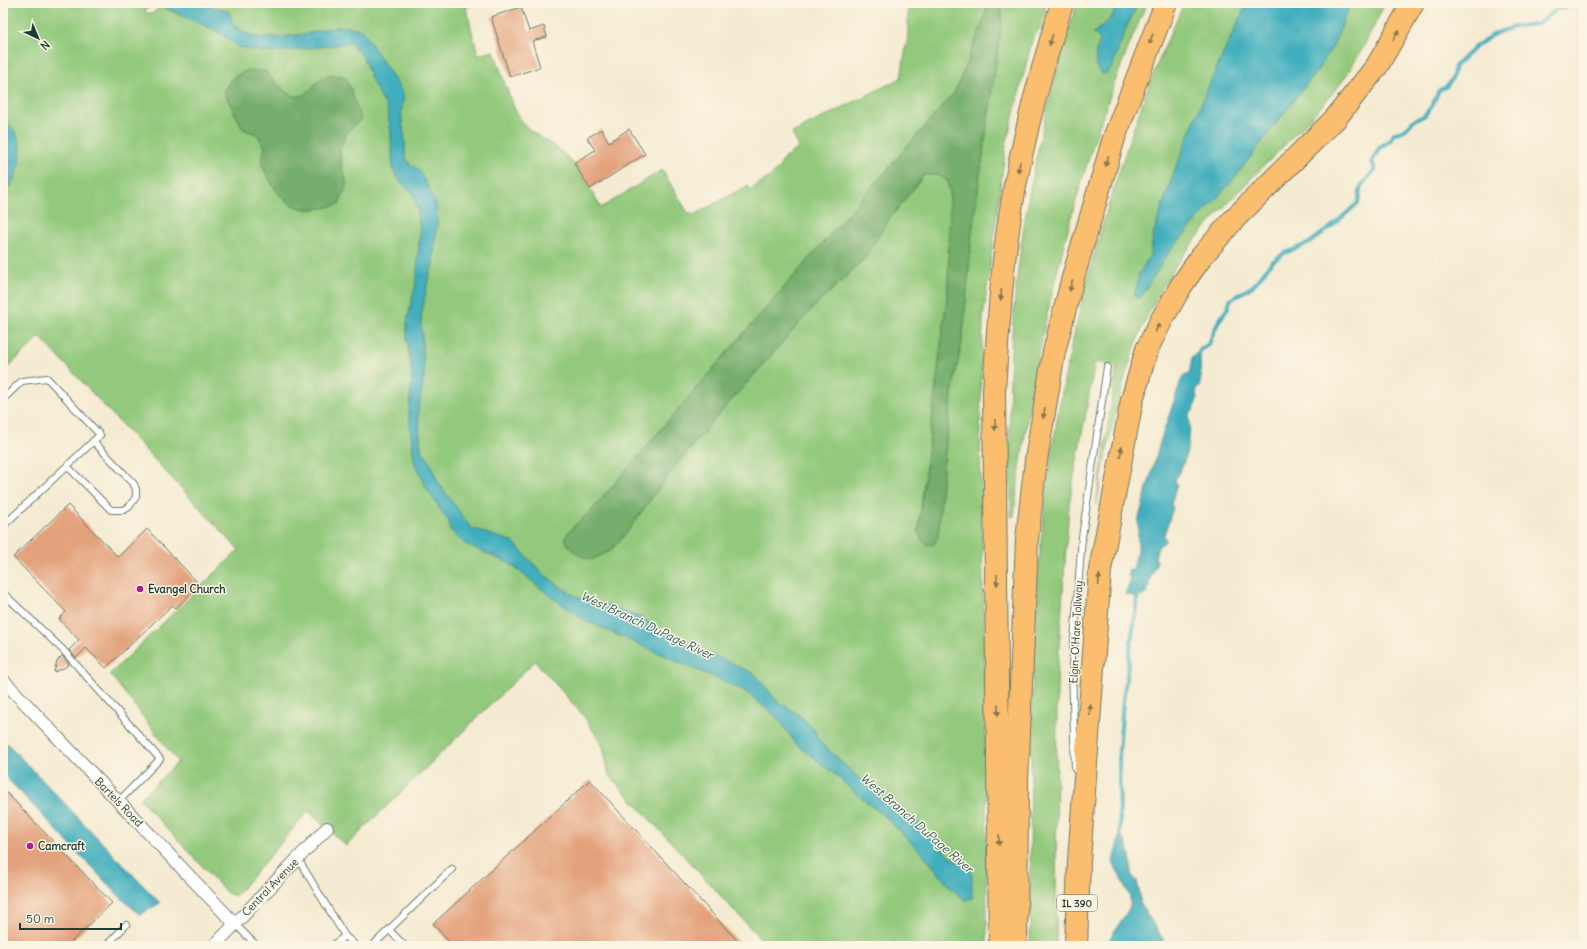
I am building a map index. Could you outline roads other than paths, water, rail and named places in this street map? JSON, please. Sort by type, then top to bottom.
[{"type":"highway","points":[[1000,946],[994,392],[998,328],[1006,243],[1018,174],[1038,82],[1062,3]]},
{"type":"highway","points":[[1016,946],[1017,782],[1027,538],[1036,460],[1054,352],[1072,281],[1114,138],[1166,3]]},
{"type":"highway","points":[[1079,861],[1100,570],[1132,400],[1147,349],[1173,299],[1202,256],[1235,218],[1335,118],[1377,66],[1414,3]]},
{"type":"highway","name":"IL 390","points":[[1076,946],[1079,861]]},
{"type":"street","name":"Bartels Road","points":[[3,680],[235,924]]},
{"type":"street","name":"Central Avenue","points":[[214,946],[327,828]]},
{"type":"lane","name":"Elgin-O'Hare Tollway","points":[[1076,775],[1072,666],[1080,560],[1106,367]]},
{"type":"lane","points":[[3,399],[22,381],[47,378],[100,435],[3,526]]},
{"type":"lane","points":[[68,466],[111,510],[124,510],[129,507],[136,496],[134,484],[93,441]]},
{"type":"lane","points":[[3,593],[62,650],[160,760],[119,801]]},
{"type":"lane","points":[[1076,798],[1079,861]]},
{"type":"lane","points":[[298,859],[345,936],[356,946]]},
{"type":"lane","points":[[372,946],[452,869]]},
{"type":"lane","points":[[235,924],[257,946]]},
{"type":"lane","points":[[106,946],[126,925]]},
{"type":"lane","points":[[389,930],[405,946]]},
{"type":"lane","points":[[332,946],[345,936]]},
{"type":"water","name":"West Branch DuPage River","points":[[156,3],[199,3],[228,11],[234,26],[248,35],[260,37],[288,37],[336,27],[356,28],[363,31],[404,95],[401,113],[405,142],[405,156],[409,164],[419,170],[436,204],[437,222],[433,264],[428,279],[421,317],[424,377],[418,411],[421,450],[428,459],[438,482],[471,528],[513,542],[543,574],[570,593],[585,600],[607,605],[631,615],[642,617],[656,629],[755,674],[777,701],[799,715],[814,729],[821,743],[884,801],[915,819],[939,846],[955,860],[968,866],[972,874],[972,898],[965,900],[948,885],[924,855],[885,817],[836,775],[796,744],[778,718],[745,691],[586,621],[552,597],[509,563],[465,544],[450,530],[449,522],[428,491],[414,461],[409,414],[412,370],[407,340],[407,322],[416,283],[420,231],[418,212],[413,193],[399,180],[393,171],[391,132],[387,108],[373,83],[362,55],[351,43],[271,53],[238,47],[217,31]]},
{"type":"water","points":[[1116,3],[1138,3],[1124,33],[1112,67],[1107,73],[1102,74],[1096,67],[1095,63],[1100,40],[1093,33],[1109,21]]},
{"type":"water","points":[[1247,3],[1351,3],[1333,46],[1321,65],[1232,181],[1169,252],[1140,298],[1134,297],[1139,274],[1150,255],[1154,232],[1171,180],[1208,87]]},
{"type":"water","points":[[3,119],[16,133],[21,149],[19,166],[16,174],[3,195]]},
{"type":"water","points":[[1200,350],[1200,387],[1196,389],[1197,400],[1193,411],[1189,413],[1190,429],[1188,448],[1183,466],[1175,480],[1177,484],[1171,504],[1173,508],[1164,535],[1166,541],[1158,547],[1155,557],[1157,562],[1150,579],[1147,594],[1136,597],[1125,594],[1130,580],[1128,575],[1129,570],[1133,570],[1138,546],[1138,521],[1160,442],[1182,377],[1189,374],[1192,357]]},
{"type":"water","points":[[3,739],[160,903],[140,915],[116,893],[3,774]]},
{"type":"water","points":[[1120,834],[1130,853],[1131,874],[1137,881],[1140,894],[1140,903],[1163,939],[1164,946],[1105,946],[1130,907],[1130,897],[1113,862]]},
{"type":"waterway","points":[[1199,355],[1200,350],[1209,344],[1218,322],[1228,308],[1230,300],[1253,286],[1272,262],[1283,254],[1309,243],[1331,227],[1358,203],[1361,186],[1375,170],[1372,161],[1380,147],[1391,140],[1394,133],[1406,129],[1414,120],[1424,116],[1432,106],[1439,90],[1446,87],[1452,79],[1455,66],[1476,46],[1496,33],[1517,26],[1538,24],[1557,9],[1568,6],[1584,6]]},
{"type":"waterway","points":[[1120,834],[1119,753],[1123,701],[1138,592]]},
{"type":"place","name":"Evangel Church","points":[[140,589]]},
{"type":"place","name":"Camcraft","points":[[30,846]]}]
